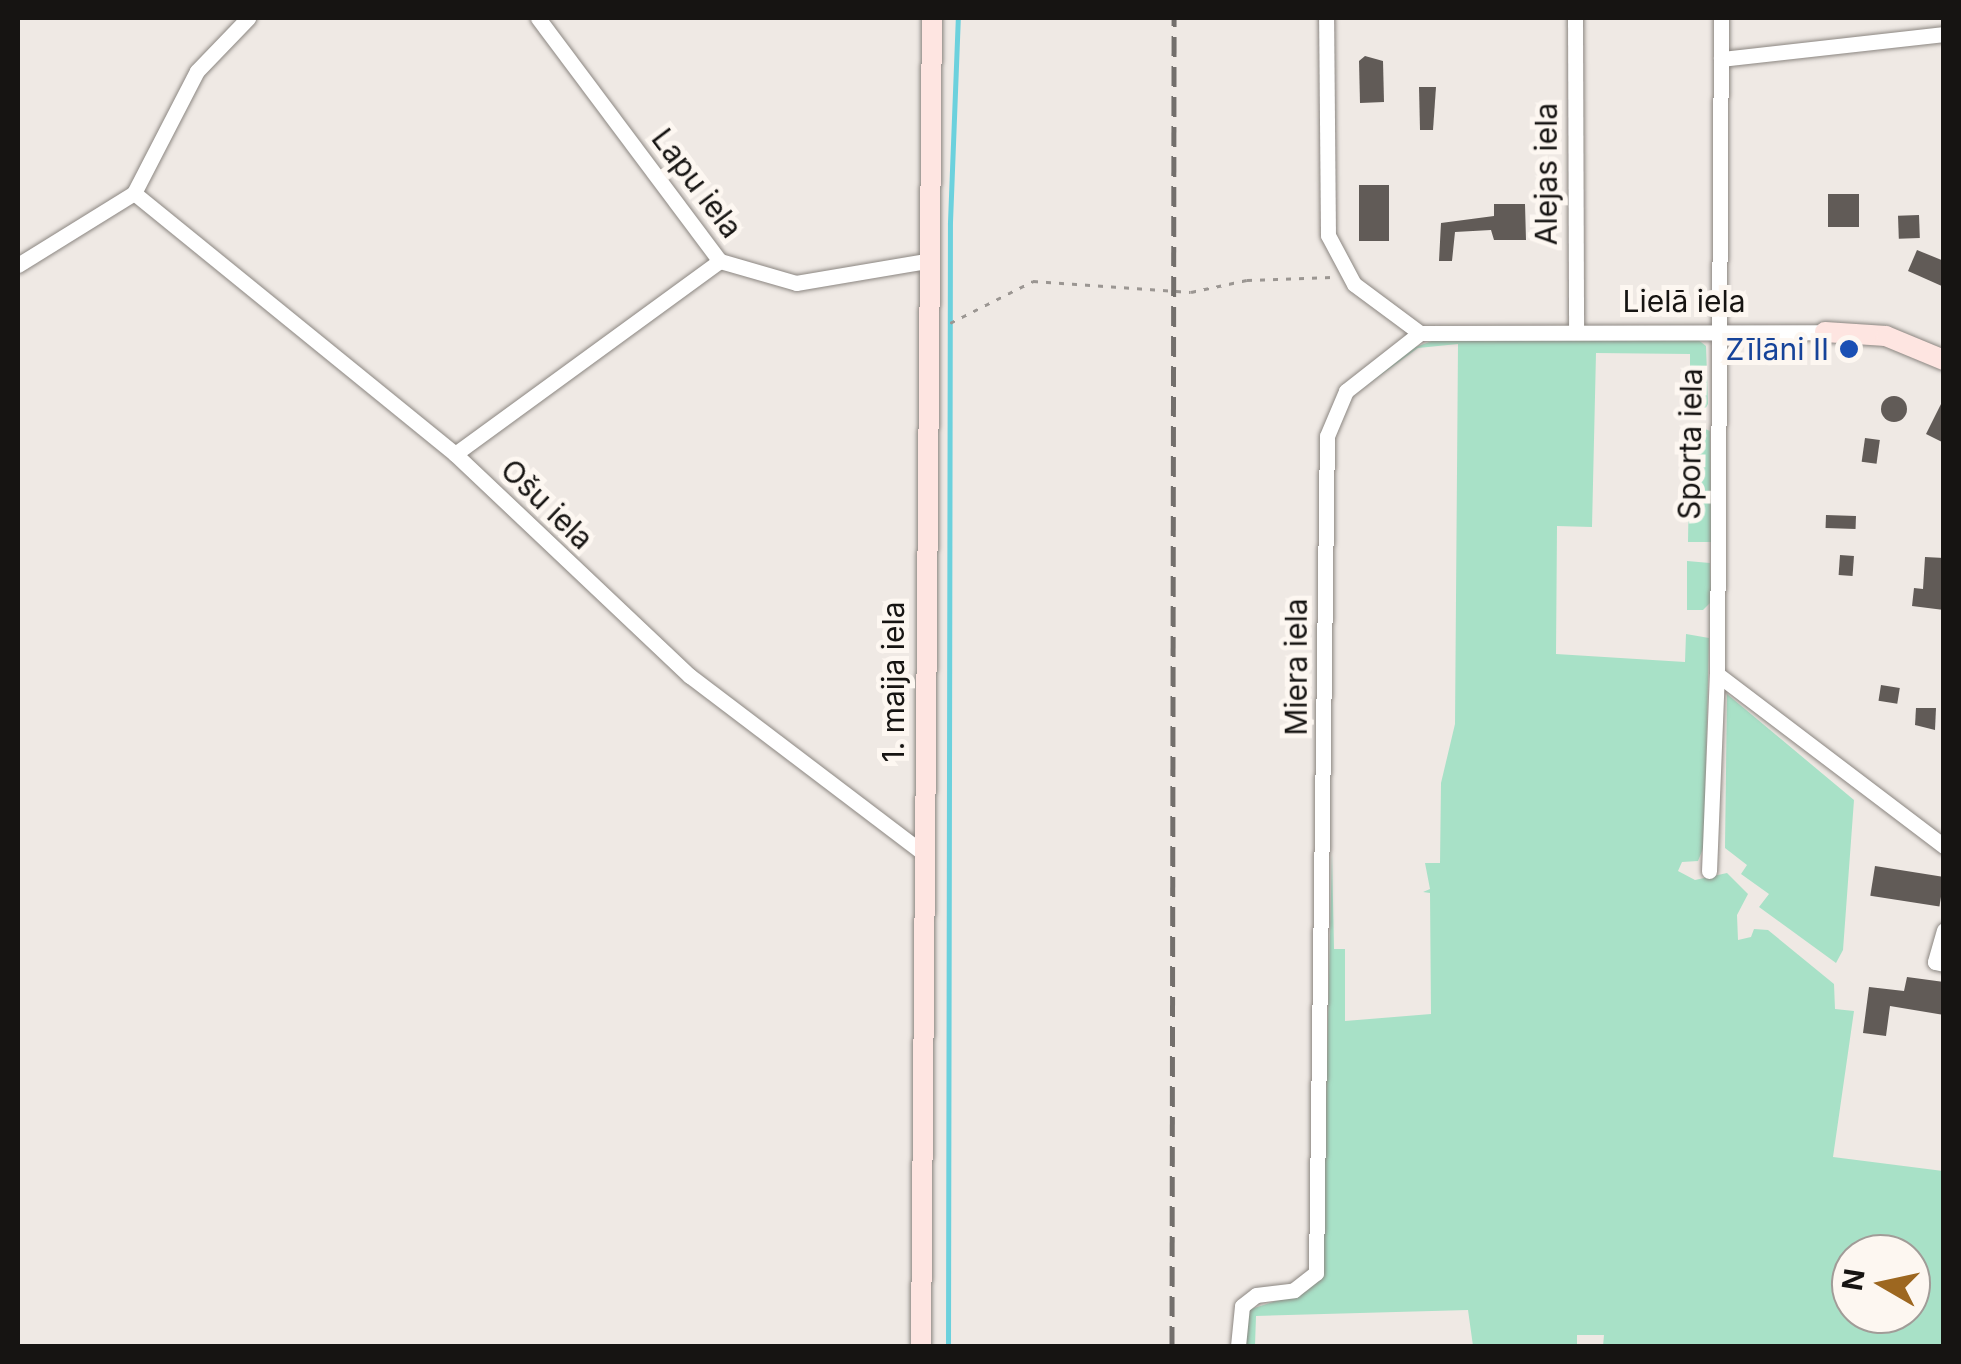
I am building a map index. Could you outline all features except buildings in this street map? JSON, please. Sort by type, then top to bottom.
[{"type":"street","points":[[18,265],[134,194],[197,72],[248,18]]},
{"type":"street","name":"Lapu iela","points":[[538,18],[720,261],[796,283],[926,261]]},
{"type":"street","name":"1. maija iela","points":[[921,1346],[926,261],[932,18]]},
{"type":"street","points":[[1326,18],[1326,217],[1333,252],[1354,284],[1420,334]]},
{"type":"street","name":"Alejas iela","points":[[1575,18],[1576,330]]},
{"type":"street","name":"Sporta iela","points":[[1709,870],[1717,674],[1721,18]]},
{"type":"street","points":[[1721,59],[1944,34]]},
{"type":"street","name":"Ošu iela","points":[[134,194],[455,454],[690,676],[922,852]]},
{"type":"street","points":[[455,454],[720,261]]},
{"type":"street","name":"Lielā iela","points":[[1420,334],[1576,330],[1825,332],[1886,336],[1944,360]]},
{"type":"street","name":"Miera iela","points":[[1238,1346],[1242,1306],[1256,1295],[1294,1290],[1316,1273],[1327,436],[1346,391],[1420,334]]},
{"type":"street","points":[[1717,674],[1944,846]]},
{"type":"street","points":[[1944,930],[1936,962],[1944,964]]},
{"type":"path","points":[[942,323],[959,324],[984,302],[1033,281],[1191,292],[1293,278],[1354,284]]},
{"type":"green space","points":[[1440,338],[1697,339],[1706,346],[1708,404],[1701,416],[1690,415],[1690,354],[1596,353],[1592,527],[1557,526],[1556,654],[1685,662],[1686,634],[1709,638],[1704,846],[1698,861],[1682,862],[1678,871],[1695,880],[1727,873],[1748,894],[1737,915],[1738,940],[1751,937],[1754,929],[1768,930],[1834,984],[1835,1009],[1854,1011],[1833,1157],[1943,1171],[1943,1346],[1603,1346],[1604,1335],[1577,1335],[1577,1346],[1473,1346],[1468,1310],[1256,1316],[1255,1346],[1243,1346],[1248,1310],[1307,1291],[1322,1273],[1332,852],[1334,949],[1345,949],[1345,1021],[1431,1014],[1430,893],[1423,892],[1430,889],[1425,863],[1440,863],[1441,783],[1455,724],[1458,344],[1418,348],[1345,401],[1413,348]]},
{"type":"green space","points":[[1690,423],[1710,431],[1711,542],[1688,542]]},
{"type":"green space","points":[[1687,561],[1710,563],[1711,602],[1703,610],[1687,610]]},
{"type":"green space","points":[[1727,694],[1854,800],[1843,950],[1836,963],[1759,907],[1769,894],[1741,874],[1747,865],[1725,848]]},
{"type":"waterway","points":[[948,1346],[950,222],[958,18]]},
{"type":"railway","points":[[1172,1346],[1174,18]]},
{"type":"place","name":"Zīlāni II","points":[[1849,349]]}]
